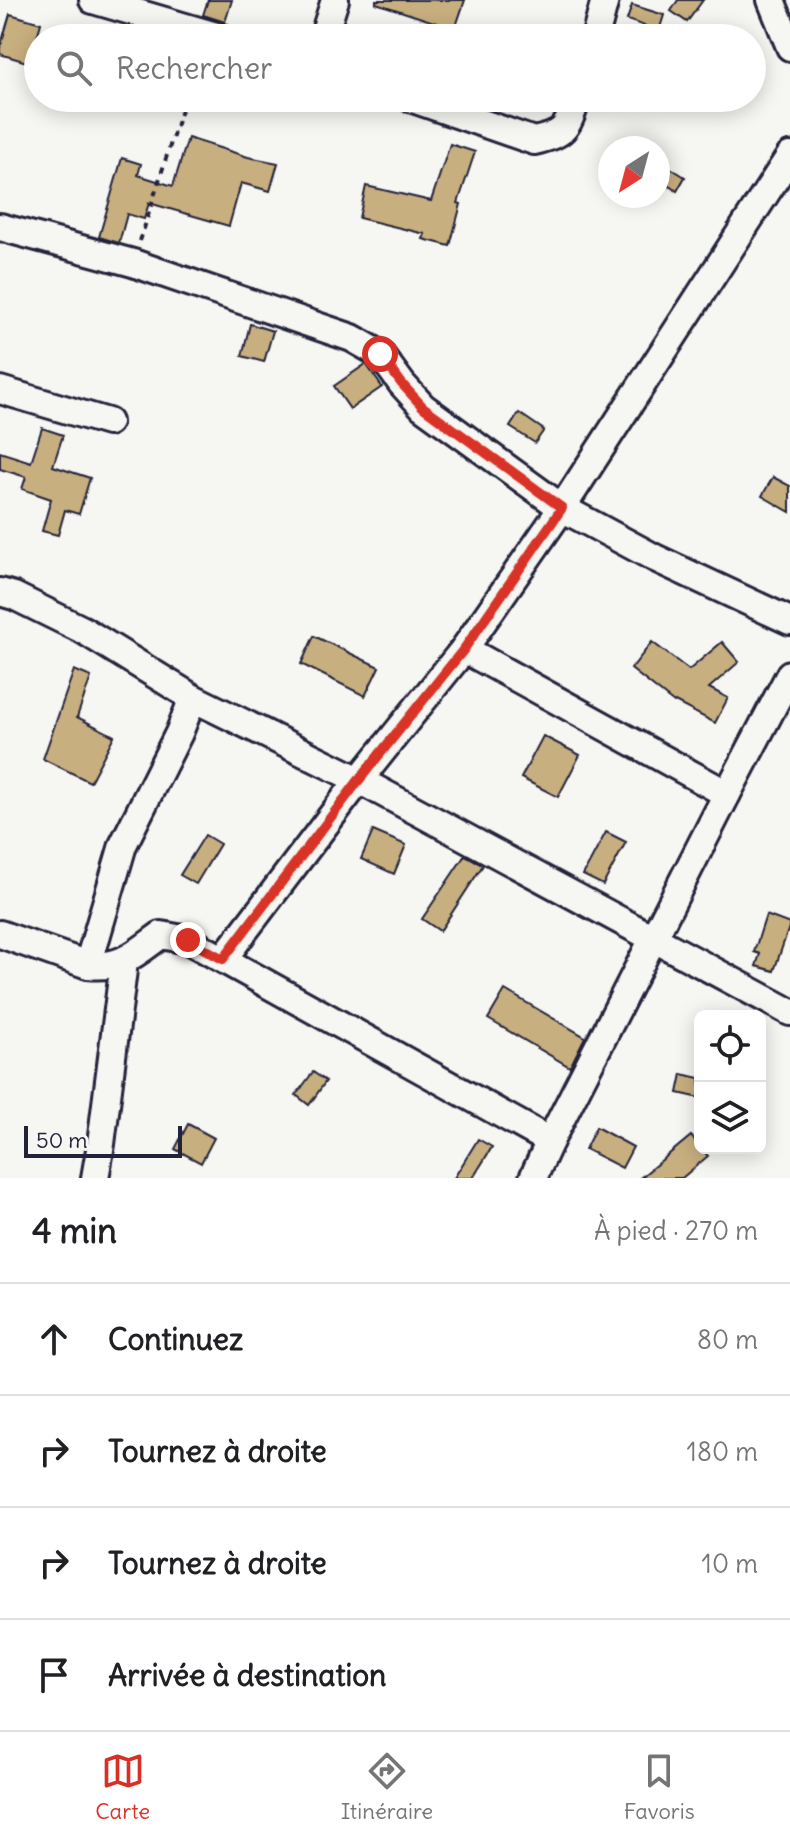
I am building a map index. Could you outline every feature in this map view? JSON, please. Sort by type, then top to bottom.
[{"type":"street","points":[[93,0],[175,24]]},
{"type":"street","points":[[327,24],[335,0]]},
{"type":"street","points":[[599,24],[605,0]]},
{"type":"street","points":[[771,0],[790,47]]},
{"type":"street","points":[[450,112],[534,141],[555,137],[569,123],[573,112]]},
{"type":"street","points":[[223,959],[359,780],[464,649],[562,508],[790,156]]},
{"type":"street","points":[[2,235],[133,263],[352,338],[380,354],[423,407],[562,508],[655,558],[790,621]]},
{"type":"street","points":[[0,390],[108,422]]},
{"type":"street","points":[[0,592],[83,630],[193,698],[359,780],[790,1012]]},
{"type":"street","points":[[464,649],[727,794]]},
{"type":"street","points":[[533,1178],[790,674]]},
{"type":"street","points":[[88,965],[123,845],[179,733],[193,698]]},
{"type":"street","points":[[0,934],[88,965],[102,967],[124,962],[161,935],[188,940],[550,1141]]},
{"type":"street","points":[[95,1178],[124,962]]},
{"type":"path","points":[[133,263],[181,112]]},
{"type":"building","points":[[208,0],[232,0],[225,22],[203,15]]},
{"type":"building","points":[[376,0],[465,0],[457,24],[440,24],[376,3]]},
{"type":"building","points":[[678,0],[703,0],[687,22],[671,11]]},
{"type":"building","points":[[632,5],[664,15],[661,24],[639,24],[627,20]]},
{"type":"building","points":[[10,14],[41,23],[24,24],[24,61],[0,54]]},
{"type":"building","points":[[188,138],[278,163],[270,191],[241,183],[229,226],[149,203],[144,219],[127,214],[119,243],[99,237],[122,158],[141,164],[138,175],[173,186]]},
{"type":"building","points":[[450,144],[475,152],[458,203],[461,204],[450,246],[423,239],[425,234],[359,218],[366,186],[431,201]]},
{"type":"building","points":[[670,168],[685,177],[677,191],[670,187]]},
{"type":"building","points":[[250,324],[273,331],[264,362],[242,356]]},
{"type":"building","points":[[366,364],[382,387],[350,409],[334,386]]},
{"type":"building","points":[[519,413],[544,430],[535,443],[510,427]]},
{"type":"building","points":[[42,428],[63,435],[53,466],[90,478],[79,514],[65,510],[58,535],[42,531],[51,499],[22,489],[26,477],[0,469],[0,452],[31,462]]},
{"type":"building","points":[[773,477],[790,486],[790,512],[762,496]]},
{"type":"building","points":[[314,636],[379,667],[365,696],[301,664]]},
{"type":"building","points":[[652,642],[689,670],[722,642],[739,662],[709,688],[728,698],[715,723],[674,703],[631,669]]},
{"type":"building","points":[[74,670],[91,677],[77,717],[114,736],[90,782],[43,759]]},
{"type":"building","points":[[543,736],[580,755],[558,797],[521,778]]},
{"type":"building","points":[[373,831],[406,845],[394,874],[361,859]]},
{"type":"building","points":[[606,832],[626,842],[603,885],[583,875]]},
{"type":"building","points":[[205,835],[220,844],[196,884],[180,875]]},
{"type":"building","points":[[465,855],[483,865],[440,931],[422,919]]},
{"type":"building","points":[[766,915],[790,924],[774,971],[756,966],[760,954],[754,952]]},
{"type":"building","points":[[505,990],[585,1037],[570,1067],[488,1019]]},
{"type":"building","points":[[313,1072],[326,1081],[309,1105],[296,1095]]},
{"type":"building","points":[[682,1074],[694,1077],[694,1097],[678,1093]]},
{"type":"building","points":[[188,1124],[214,1138],[201,1163],[175,1149]]},
{"type":"building","points":[[596,1127],[633,1147],[622,1168],[585,1149]]},
{"type":"building","points":[[691,1136],[694,1154],[708,1156],[682,1178],[640,1178]]},
{"type":"building","points":[[478,1139],[492,1147],[473,1178],[454,1178]]},
{"type":"route","points":[[188,940],[223,959],[359,780],[464,649],[562,508],[423,407],[380,354]]}]
